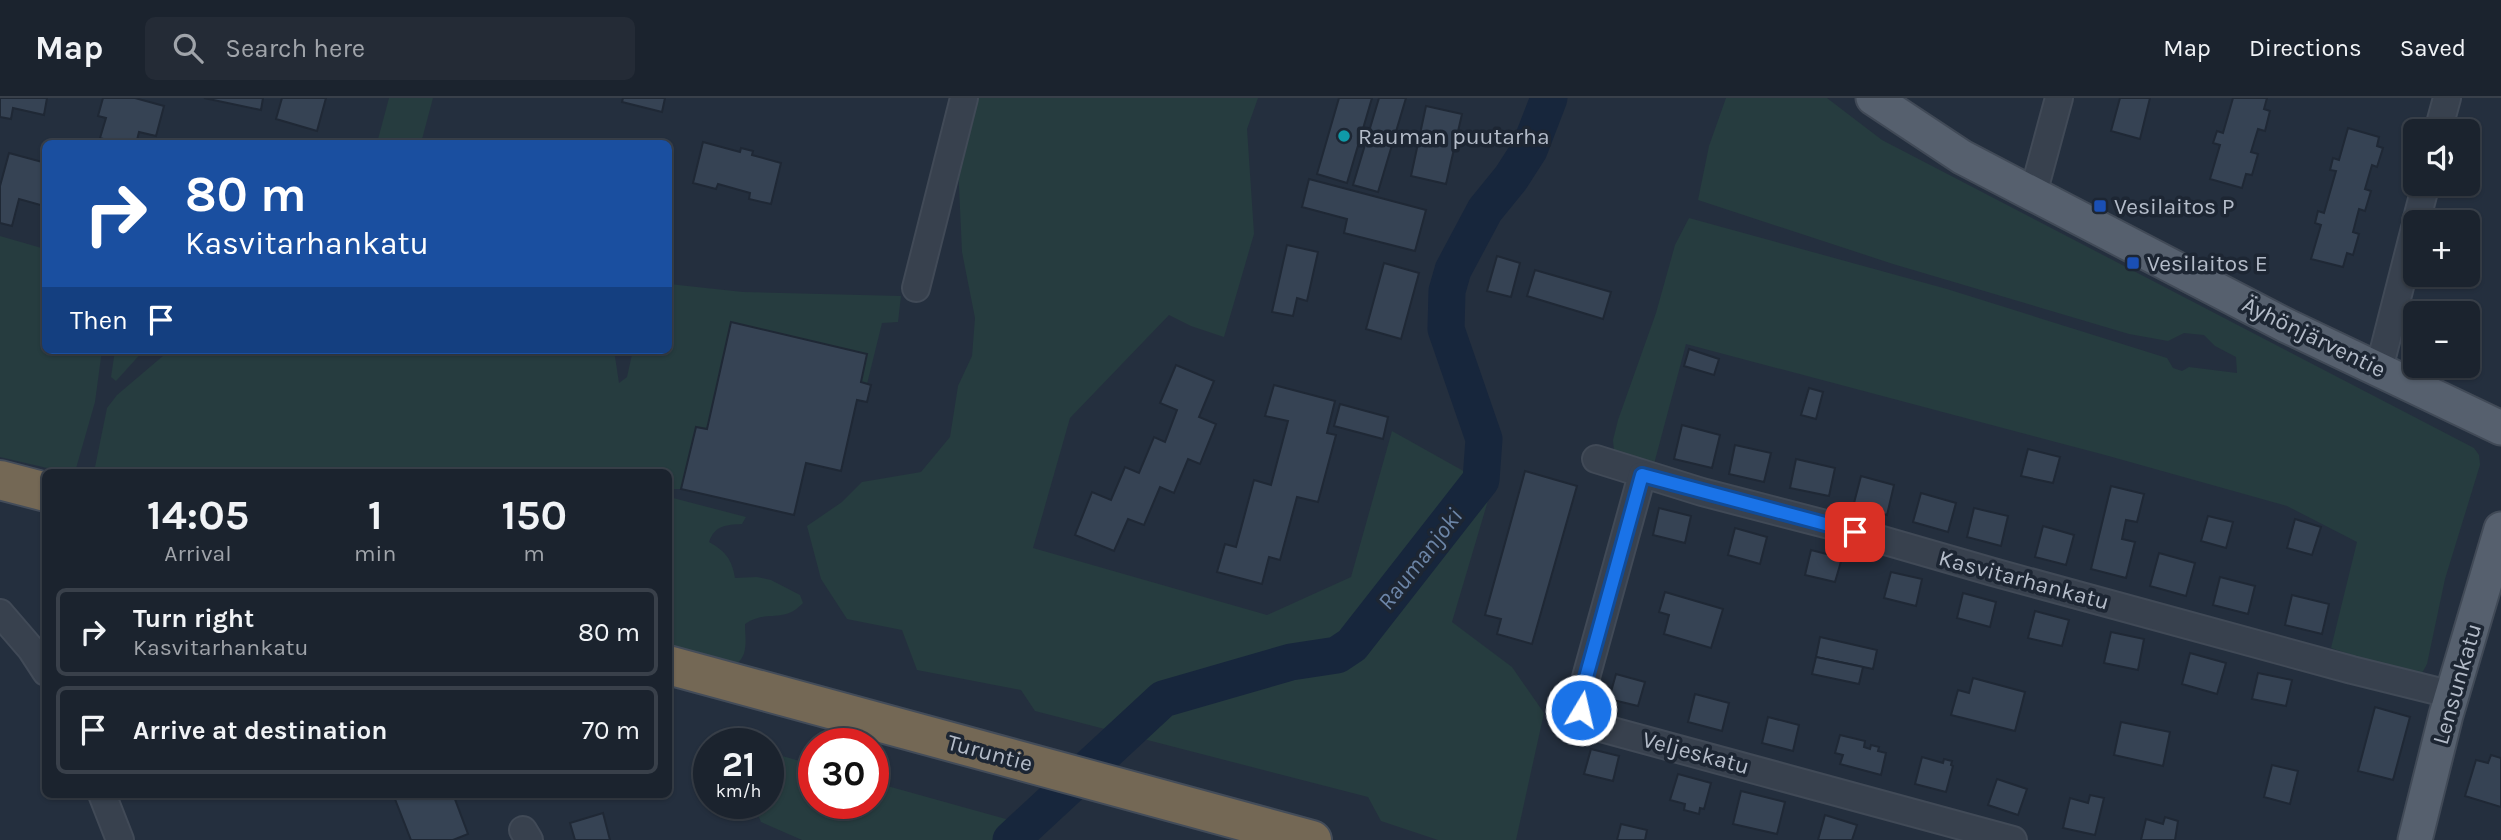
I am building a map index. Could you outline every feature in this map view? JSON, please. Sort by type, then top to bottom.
[{"type":"highway","points":[[0,480],[42,491]]},
{"type":"highway","name":"Turuntie","points":[[672,666],[1312,840]]},
{"type":"main road","name":"Äyhönjärventie","points":[[1873,98],[1962,157],[2287,326],[2501,428]]},
{"type":"main road","name":"Lensunkatu","points":[[2415,840],[2501,529]]},
{"type":"street","points":[[916,288],[964,98]]},
{"type":"street","points":[[2033,194],[2059,98]]},
{"type":"street","points":[[2441,119],[2447,98]]},
{"type":"street","points":[[2379,369],[2403,275]]},
{"type":"street","name":"Kasvitarhankatu","points":[[1596,459],[1642,475],[2210,632],[2453,695]]},
{"type":"street","name":"Veljeskatu","points":[[1642,475],[1580,699],[1583,718],[1590,725],[2013,840]]},
{"type":"street","points":[[0,613],[42,666]]},
{"type":"street","points":[[104,798],[120,840]]},
{"type":"green space","points":[[389,98],[433,98],[422,140],[378,140]]},
{"type":"green space","points":[[975,98],[1258,98],[1247,129],[1254,234],[1224,337],[1169,315],[1070,418],[1033,548],[1267,615],[1351,577],[1392,431],[1492,487],[1452,622],[1512,667],[1544,713],[1516,840],[1438,840],[1381,821],[1368,797],[1035,711],[1021,690],[917,670],[902,630],[847,619],[821,579],[807,526],[842,502],[862,482],[921,472],[950,437],[958,386],[972,356],[975,318],[962,252],[958,165]]},
{"type":"green space","points":[[1726,98],[1827,98],[1882,140],[2474,448],[2479,455],[2480,465],[2445,579],[2427,664],[2421,675],[2413,676],[2331,648],[2357,542],[2287,506],[2105,455],[1686,344],[1654,464],[1614,451],[1613,440],[1618,420],[1656,313],[1675,245],[1689,218],[1947,289],[2167,358],[2173,368],[2182,371],[2189,367],[2237,373],[2236,357],[2215,346],[2204,335],[2184,333],[2168,341],[2129,334],[1893,264],[1698,200],[1709,146]]},
{"type":"green space","points":[[0,236],[42,248],[42,354],[101,354],[95,402],[76,469],[51,469],[0,457]]},
{"type":"green space","points":[[672,284],[743,292],[901,296],[898,322],[882,323],[867,384],[861,382],[867,354],[731,323],[707,429],[696,427],[681,489],[672,489],[672,469],[95,469],[107,408],[117,395],[165,354],[615,354],[619,383],[627,377],[632,354],[672,354]]},
{"type":"green space","points":[[114,354],[140,354],[116,381],[111,377]]},
{"type":"green space","points":[[672,496],[746,517],[742,524],[718,529],[709,542],[727,556],[735,578],[757,577],[771,580],[800,595],[803,603],[789,613],[760,617],[745,624],[745,651],[736,664],[672,647]]},
{"type":"green space","points":[[784,757],[798,760],[798,819],[889,819],[889,786],[1013,821],[993,840],[802,840],[761,822],[760,819],[784,819]]},
{"type":"building","points":[[0,98],[47,98],[44,115],[13,108],[11,119],[0,117]]},
{"type":"building","points":[[103,98],[135,98],[164,106],[156,136],[139,132],[137,140],[100,138],[106,118],[98,116]]},
{"type":"building","points":[[204,98],[263,98],[261,110]]},
{"type":"building","points":[[282,98],[326,98],[317,131],[276,119]]},
{"type":"building","points":[[623,98],[665,98],[662,112],[622,102]]},
{"type":"building","name":"Rauman puutarha","points":[[1339,98],[1372,98],[1347,183],[1317,174]]},
{"type":"building","points":[[1379,98],[1406,98],[1378,192],[1353,185]]},
{"type":"building","points":[[2120,98],[2150,98],[2140,139],[2111,131]]},
{"type":"building","points":[[2233,98],[2267,98],[2264,109],[2270,111],[2265,131],[2258,129],[2251,152],[2258,154],[2252,175],[2246,174],[2242,188],[2210,179],[2220,145],[2213,143],[2217,131],[2223,133]]},
{"type":"building","points":[[1426,106],[1462,114],[1446,184],[1411,176]]},
{"type":"building","points":[[2348,128],[2379,137],[2377,146],[2383,148],[2377,167],[2372,165],[2365,189],[2371,191],[2365,211],[2359,209],[2353,232],[2359,234],[2353,255],[2347,253],[2343,267],[2311,259],[2321,225],[2315,223],[2318,211],[2324,213],[2336,171],[2330,170],[2333,158],[2339,160]]},
{"type":"building","points":[[703,142],[740,152],[741,148],[753,151],[752,155],[781,163],[771,204],[749,199],[750,193],[718,184],[716,189],[693,183]]},
{"type":"building","points":[[9,153],[42,162],[42,205],[19,199],[12,226],[0,223],[0,186]]},
{"type":"building","points":[[1309,179],[1426,210],[1415,251],[1344,233],[1347,219],[1302,207]]},
{"type":"building","points":[[1287,245],[1318,252],[1307,301],[1297,298],[1293,316],[1272,312]]},
{"type":"building","points":[[1497,256],[1520,263],[1511,297],[1487,291]]},
{"type":"building","points":[[1384,263],[1419,273],[1401,339],[1366,329]]},
{"type":"building","points":[[1535,270],[1611,292],[1603,319],[1527,296]]},
{"type":"building","points":[[731,322],[867,354],[861,382],[871,385],[867,402],[857,400],[841,471],[806,463],[794,515],[681,489],[696,427],[707,429]]},
{"type":"building","points":[[1689,349],[1719,359],[1714,375],[1684,366]]},
{"type":"building","points":[[1176,365],[1214,381],[1199,417],[1216,424],[1200,464],[1188,459],[1174,493],[1160,487],[1144,525],[1128,519],[1114,551],[1075,535],[1092,492],[1111,500],[1125,467],[1139,473],[1154,437],[1165,442],[1177,410],[1160,403]]},
{"type":"building","points":[[1274,385],[1335,401],[1327,433],[1336,435],[1318,502],[1297,497],[1280,560],[1269,557],[1262,584],[1217,572],[1225,544],[1236,547],[1254,480],[1271,485],[1288,421],[1265,416]]},
{"type":"building","points":[[1809,388],[1823,392],[1816,419],[1801,415]]},
{"type":"building","points":[[1340,404],[1388,417],[1383,439],[1334,426]]},
{"type":"building","points":[[1682,425],[1720,435],[1712,468],[1674,459]]},
{"type":"building","points":[[1735,445],[1771,453],[1764,482],[1729,474]]},
{"type":"building","points":[[2028,449],[2060,457],[2053,483],[2021,476]]},
{"type":"building","points":[[1796,459],[1835,468],[1829,496],[1790,488]]},
{"type":"building","points":[[1525,471],[1577,486],[1532,644],[1497,634],[1501,619],[1485,615]]},
{"type":"building","points":[[1861,476],[1894,485],[1887,515],[1853,507]]},
{"type":"building","points":[[2111,486],[2144,494],[2137,522],[2126,520],[2122,539],[2135,542],[2126,578],[2091,569]]},
{"type":"building","points":[[1921,493],[1956,503],[1948,532],[1913,522]]},
{"type":"building","points":[[1659,508],[1691,516],[1685,543],[1653,535]]},
{"type":"building","points":[[1974,508],[2008,516],[2001,546],[1967,537]]},
{"type":"building","points":[[2208,516],[2233,522],[2226,548],[2201,541]]},
{"type":"building","points":[[2295,519],[2321,527],[2312,555],[2287,548]]},
{"type":"building","points":[[2043,526],[2074,535],[2066,565],[2035,557]]},
{"type":"building","points":[[1735,528],[1767,537],[1760,564],[1728,555]]},
{"type":"building","points":[[1811,550],[1842,558],[1835,582],[1805,575]]},
{"type":"building","points":[[2159,553],[2195,563],[2186,596],[2150,586]]},
{"type":"building","points":[[1891,572],[1922,579],[1916,606],[1884,598]]},
{"type":"building","points":[[2220,577],[2255,586],[2248,614],[2213,605]]},
{"type":"building","points":[[1665,592],[1723,609],[1711,648],[1664,634],[1669,615],[1659,612]]},
{"type":"building","points":[[1963,593],[1996,602],[1990,627],[1957,618]]},
{"type":"building","points":[[2292,595],[2329,604],[2322,634],[2285,625]]},
{"type":"building","points":[[2035,611],[2069,620],[2062,646],[2028,638]]},
{"type":"building","points":[[2111,632],[2144,639],[2138,670],[2104,663]]},
{"type":"building","points":[[1820,637],[1877,650],[1873,669],[1816,657]]},
{"type":"building","points":[[2190,653],[2226,663],[2217,694],[2182,684]]},
{"type":"building","points":[[1816,657],[1863,667],[1859,684],[1812,674]]},
{"type":"building","points":[[2258,673],[2292,680],[2286,706],[2252,699]]},
{"type":"building","points":[[1616,674],[1645,682],[1638,706],[1609,699]]},
{"type":"building","points":[[1973,678],[2025,692],[2015,731],[1951,715],[1958,690],[1969,693]]},
{"type":"building","points":[[1695,694],[1729,703],[1722,731],[1688,722]]},
{"type":"building","points":[[2375,707],[2410,717],[2393,780],[2358,771]]},
{"type":"building","points":[[1768,717],[1799,725],[1793,751],[1762,743]]},
{"type":"building","points":[[2121,722],[2170,732],[2163,766],[2114,755]]},
{"type":"building","points":[[1840,735],[1865,741],[1864,747],[1879,747],[1878,751],[1886,753],[1881,775],[1840,764],[1843,755],[1835,753]]},
{"type":"building","points":[[1591,749],[1619,756],[1613,781],[1584,774]]},
{"type":"building","points":[[2491,755],[2501,758],[2501,807],[2465,796],[2476,760],[2488,763]]},
{"type":"building","points":[[1922,757],[1943,763],[1944,759],[1952,761],[1946,792],[1915,784]]},
{"type":"building","points":[[2272,765],[2298,771],[2290,804],[2264,797]]},
{"type":"building","points":[[1678,774],[1711,783],[1704,809],[1700,808],[1699,814],[1684,810],[1685,804],[1670,800]]},
{"type":"building","points":[[1997,779],[2027,789],[2018,815],[1988,805]]},
{"type":"building","points":[[1741,791],[1785,802],[1777,834],[1733,824]]},
{"type":"building","points":[[2090,795],[2104,798],[2095,835],[2063,828],[2070,798],[2088,803]]},
{"type":"building","points":[[395,798],[454,798],[468,834],[453,840],[411,840]]},
{"type":"building","points":[[603,813],[610,840],[575,840],[570,823]]},
{"type":"building","points":[[1825,815],[1857,825],[1852,840],[1818,840]]},
{"type":"building","points":[[2165,817],[2178,821],[2175,840],[2141,840],[2146,819],[2163,824]]},
{"type":"building","points":[[1621,824],[1647,830],[1645,840],[1617,840]]},
{"type":"waterway","name":"Raumanjoki","points":[[1011,840],[1163,699],[1291,662],[1337,655],[1352,645],[1481,480],[1484,439],[1446,329],[1447,291],[1453,270],[1485,210],[1529,150],[1549,98]]},
{"type":"place","name":"Rauman puutarha","points":[[1344,136]]},
{"type":"place","name":"Vesilaitos P","points":[[2100,206]]},
{"type":"place","name":"Vesilaitos E","points":[[2133,263]]},
{"type":"route","points":[[1581,710],[1580,699],[1642,475],[1855,532]]}]
